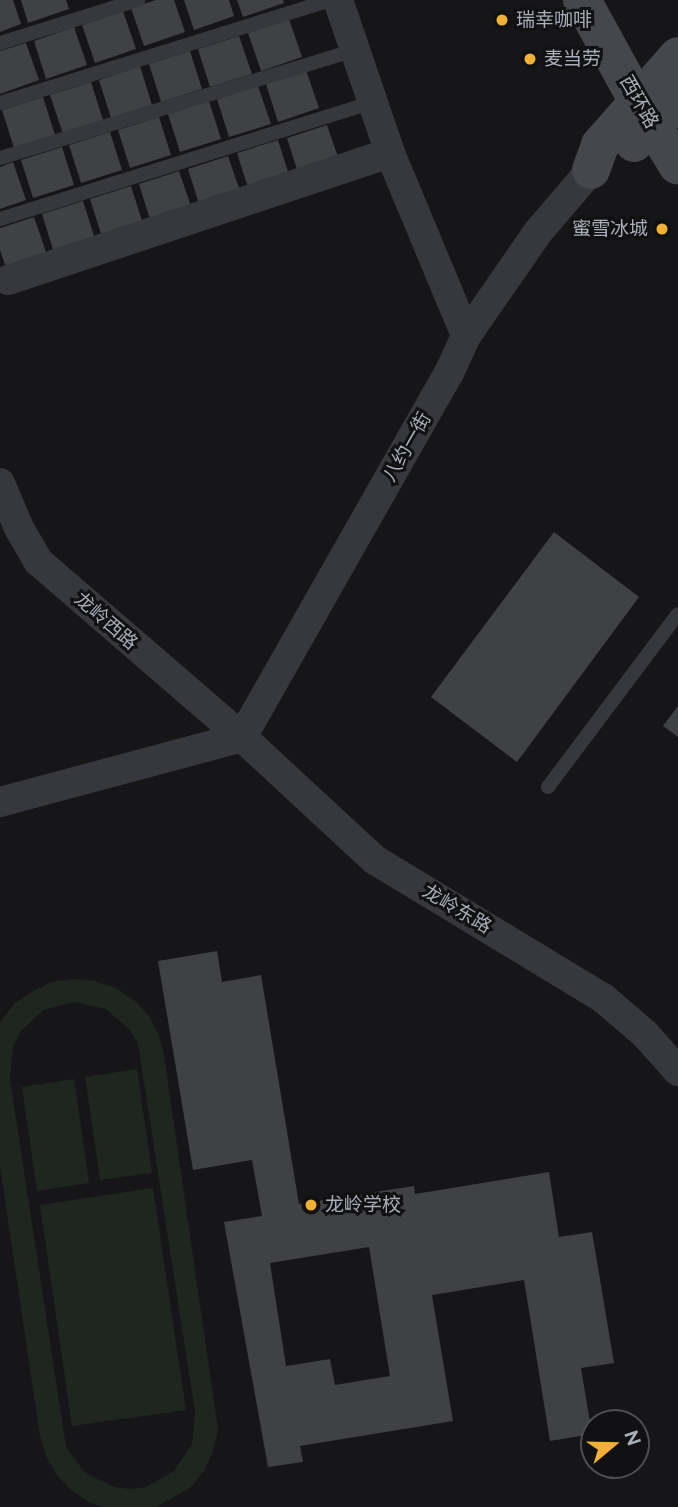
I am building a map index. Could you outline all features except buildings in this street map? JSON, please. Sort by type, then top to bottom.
[{"type":"main road","name":"西环路","points":[[582,0],[660,109]]},
{"type":"main road","name":"西环路","points":[[603,0],[660,109],[678,166]]},
{"type":"main road","points":[[591,170],[600,145],[660,109],[678,56]]},
{"type":"street","points":[[338,0],[390,153],[466,336]]},
{"type":"street","points":[[8,280],[390,153]]},
{"type":"street","name":"八约一街","points":[[242,737],[449,373],[466,336],[538,232],[591,170]]},
{"type":"street","name":"龙岭西路","points":[[0,482],[19,528],[39,562],[242,737]]},
{"type":"street","points":[[0,802],[242,737]]},
{"type":"street","name":"龙岭东路","points":[[242,737],[375,860],[603,998],[645,1034],[678,1071]]},
{"type":"lane","points":[[0,43],[138,0]]},
{"type":"lane","points":[[0,103],[331,0]]},
{"type":"lane","points":[[0,158],[355,50]]},
{"type":"lane","points":[[0,219],[373,102]]},
{"type":"lane","points":[[548,787],[678,614]]},
{"type":"shaded area","points":[[74,979],[95,981],[116,988],[134,1000],[149,1016],[159,1035],[164,1055],[218,1430],[204,1471],[190,1488],[156,1507],[102,1507],[89,1502],[71,1490],[56,1474],[46,1456],[40,1436],[0,1166],[0,1022],[15,1003],[52,982]],"holes":[[[74,1002],[106,1009],[130,1030],[138,1044],[195,1412],[192,1444],[174,1471],[146,1487],[130,1489],[114,1487],[85,1473],[66,1447],[10,1079],[13,1047],[20,1032],[43,1010]]]},
{"type":"shaded area","points":[[137,1069],[152,1173],[100,1180],[85,1077]]},
{"type":"shaded area","points":[[74,1079],[89,1183],[37,1191],[22,1087]]},
{"type":"shaded area","points":[[153,1188],[186,1410],[72,1426],[40,1205]]},
{"type":"place","name":"瑞幸咖啡","points":[[502,20]]},
{"type":"place","name":"麦当劳","points":[[530,59]]},
{"type":"place","name":"蜜雪冰城","points":[[662,229]]},
{"type":"place","name":"龙岭学校","points":[[311,1205]]}]
